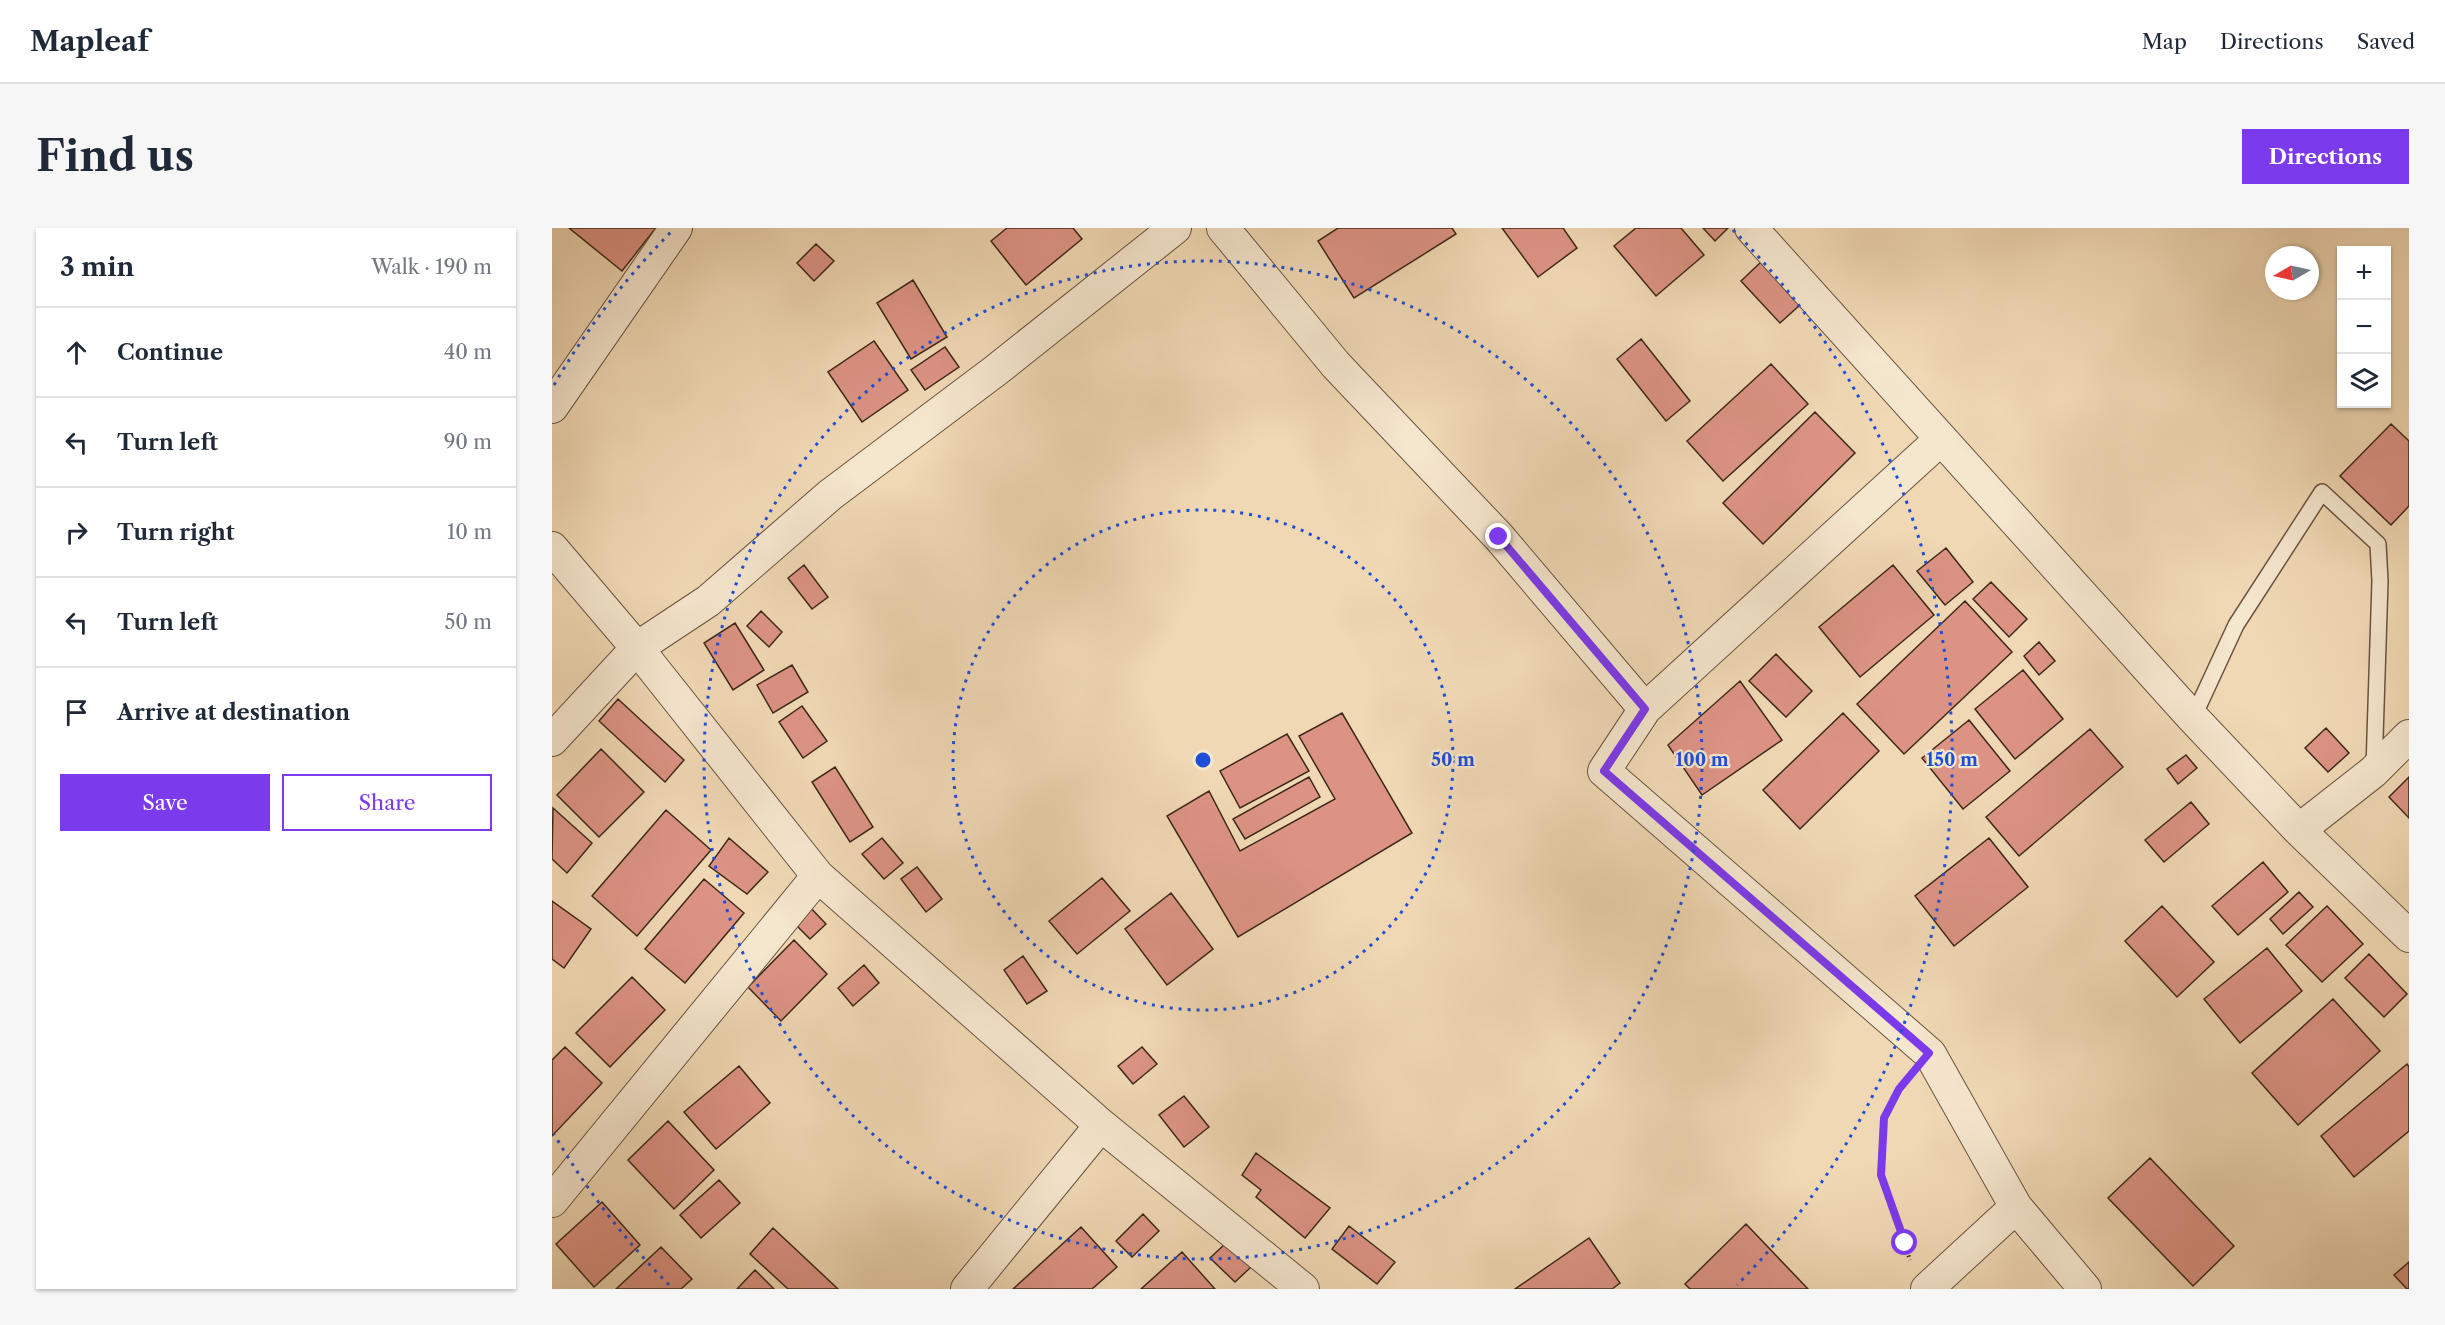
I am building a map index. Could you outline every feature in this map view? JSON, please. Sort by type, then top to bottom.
[{"type":"street","points":[[552,407],[676,228]]},
{"type":"street","points":[[552,740],[637,648],[708,601],[830,495],[995,371],[1175,228]]},
{"type":"street","points":[[1223,228],[1336,365],[1499,537],[1645,709]]},
{"type":"street","points":[[1750,228],[2193,718],[2299,830],[2409,936]]},
{"type":"street","points":[[1941,439],[1645,709],[1604,771],[1929,1053],[2016,1207],[2085,1289]]},
{"type":"street","points":[[552,548],[637,648],[818,876],[1101,1125],[1303,1289]]},
{"type":"street","points":[[2299,830],[2373,772],[2409,736]]},
{"type":"street","points":[[552,1201],[818,876]]},
{"type":"street","points":[[967,1289],[1101,1125]]},
{"type":"street","points":[[1927,1289],[2016,1207]]},
{"type":"lane","points":[[2193,718],[2236,626],[2322,492],[2378,544],[2380,582],[2373,772]]},
{"type":"path","points":[[1911,1261],[1881,1175],[1884,1118],[1899,1089],[1929,1053]]},
{"type":"building","points":[[569,228],[654,228],[655,229],[622,271]]},
{"type":"building","points":[[1007,228],[1073,228],[1082,239],[1026,285],[991,241]]},
{"type":"building","points":[[1338,228],[1452,228],[1456,234],[1354,298],[1318,241]]},
{"type":"building","points":[[1502,228],[1563,228],[1577,248],[1538,277]]},
{"type":"building","points":[[1636,228],[1681,228],[1704,255],[1656,296],[1614,246]]},
{"type":"building","points":[[1703,228],[1728,228],[1715,241]]},
{"type":"building","points":[[816,244],[834,261],[814,281],[797,263]]},
{"type":"building","points":[[1761,262],[1801,304],[1780,323],[1741,281]]},
{"type":"building","points":[[913,280],[947,337],[911,359],[877,303]]},
{"type":"building","points":[[1641,339],[1690,401],[1666,421],[1617,359]]},
{"type":"building","points":[[874,341],[908,390],[862,422],[828,372]]},
{"type":"building","points":[[945,347],[959,367],[925,390],[911,370]]},
{"type":"building","points":[[1771,364],[1808,404],[1723,481],[1687,441]]},
{"type":"building","points":[[1815,412],[1855,453],[1763,544],[1723,503]]},
{"type":"building","points":[[2391,424],[2409,441],[2409,506],[2391,525],[2340,476]]},
{"type":"building","points":[[1946,548],[1973,582],[1945,605],[1917,571]]},
{"type":"building","points":[[804,565],[828,597],[812,609],[788,578]]},
{"type":"building","points":[[1893,565],[1934,615],[1860,677],[1819,627]]},
{"type":"building","points":[[1991,582],[2027,619],[2009,637],[1973,599]]},
{"type":"building","points":[[1965,601],[2012,652],[1904,754],[1857,704]]},
{"type":"building","points":[[761,611],[782,632],[769,647],[747,626]]},
{"type":"building","points":[[735,623],[764,670],[733,690],[704,643]]},
{"type":"building","points":[[2039,642],[2055,661],[2039,675],[2024,656]]},
{"type":"building","points":[[1776,654],[1812,691],[1786,717],[1749,681]]},
{"type":"building","points":[[792,665],[808,692],[773,713],[757,685]]},
{"type":"building","points":[[2023,670],[2063,719],[2015,759],[1975,709]]},
{"type":"building","points":[[1740,681],[1782,740],[1702,795],[1668,745]]},
{"type":"building","points":[[618,699],[684,760],[665,782],[599,721]]},
{"type":"building","points":[[802,706],[827,741],[803,758],[779,722]]},
{"type":"building","points":[[1342,713],[1412,833],[1238,937],[1167,816],[1209,791],[1240,851],[1335,799],[1299,736]]},
{"type":"building","points":[[1843,713],[1879,751],[1800,829],[1763,790]]},
{"type":"building","points":[[1969,720],[2010,771],[1963,809],[1922,758]]},
{"type":"building","points":[[2326,728],[2349,753],[2328,772],[2305,748]]},
{"type":"building","points":[[2090,729],[2123,767],[2019,856],[1986,817]]},
{"type":"building","points":[[1287,734],[1309,771],[1240,808],[1220,771]]},
{"type":"building","points":[[601,749],[644,792],[599,837],[557,795]]},
{"type":"building","points":[[2186,755],[2197,768],[2178,784],[2167,769]]},
{"type":"building","points":[[835,767],[873,827],[850,842],[812,782]]},
{"type":"building","points":[[1309,777],[1320,797],[1245,839],[1233,819]]},
{"type":"building","points":[[2409,777],[2409,818],[2389,797]]},
{"type":"building","points":[[2191,802],[2209,824],[2164,862],[2145,840]]},
{"type":"building","points":[[553,808],[592,843],[567,873],[552,859]]},
{"type":"building","points":[[666,810],[711,850],[637,936],[592,896]]},
{"type":"building","points":[[729,838],[768,872],[747,894],[709,866]]},
{"type":"building","points":[[882,838],[903,863],[884,879],[862,854]]},
{"type":"building","points":[[1989,838],[2028,887],[1954,946],[1915,896]]},
{"type":"building","points":[[2263,862],[2288,892],[2238,935],[2212,906]]},
{"type":"building","points":[[917,867],[942,899],[926,912],[901,879]]},
{"type":"building","points":[[1102,878],[1130,911],[1077,954],[1049,921]]},
{"type":"building","points":[[704,879],[744,913],[685,983],[645,949]]},
{"type":"building","points":[[2299,892],[2313,907],[2283,934],[2270,919]]},
{"type":"building","points":[[1171,893],[1213,949],[1167,985],[1125,929]]},
{"type":"building","points":[[552,901],[591,929],[564,968],[552,959]]},
{"type":"building","points":[[806,903],[826,924],[810,939],[790,919]]},
{"type":"building","points":[[2162,906],[2214,962],[2177,997],[2125,941]]},
{"type":"building","points":[[2327,906],[2363,944],[2322,982],[2286,945]]},
{"type":"building","points":[[794,940],[827,974],[781,1021],[748,987]]},
{"type":"building","points":[[2267,948],[2302,991],[2240,1043],[2204,999]]},
{"type":"building","points":[[2369,954],[2407,994],[2384,1017],[2345,978]]},
{"type":"building","points":[[1023,956],[1047,991],[1027,1004],[1004,970]]},
{"type":"building","points":[[864,965],[879,983],[853,1006],[838,988]]},
{"type":"building","points":[[632,977],[665,1010],[610,1067],[576,1033]]},
{"type":"building","points":[[2333,999],[2380,1051],[2298,1125],[2252,1073]]},
{"type":"building","points":[[565,1047],[602,1083],[552,1136],[552,1060]]},
{"type":"building","points":[[1142,1047],[1157,1064],[1133,1084],[1118,1066]]},
{"type":"building","points":[[2407,1064],[2409,1067],[2409,1131],[2354,1177],[2321,1136]]},
{"type":"building","points":[[739,1066],[770,1103],[716,1149],[684,1112]]},
{"type":"building","points":[[1184,1096],[1209,1127],[1184,1147],[1159,1115]]},
{"type":"building","points":[[668,1121],[714,1170],[674,1209],[628,1160]]},
{"type":"building","points":[[1256,1153],[1330,1208],[1305,1238],[1256,1197],[1261,1190],[1242,1175]]},
{"type":"building","points":[[2150,1158],[2234,1246],[2193,1286],[2108,1198]]},
{"type":"building","points":[[719,1180],[740,1203],[701,1238],[680,1215]]},
{"type":"building","points":[[602,1202],[640,1245],[594,1287],[556,1244]]},
{"type":"building","points":[[1143,1214],[1159,1231],[1132,1257],[1116,1241]]},
{"type":"building","points":[[1746,1224],[1808,1289],[1690,1289],[1685,1284]]},
{"type":"building","points":[[1349,1226],[1395,1262],[1377,1284],[1332,1249]]},
{"type":"building","points":[[1081,1227],[1117,1267],[1092,1289],[1013,1289]]},
{"type":"building","points":[[773,1228],[838,1289],[788,1289],[750,1254]]},
{"type":"building","points":[[1589,1238],[1620,1283],[1612,1289],[1515,1289]]},
{"type":"building","points":[[1225,1244],[1251,1267],[1235,1282],[1210,1258]]},
{"type":"building","points":[[661,1247],[692,1279],[681,1289],[616,1289]]},
{"type":"building","points":[[1182,1252],[1215,1289],[1141,1289]]},
{"type":"building","points":[[2409,1262],[2409,1289],[2407,1289],[2394,1275]]},
{"type":"building","points":[[755,1270],[774,1289],[737,1289]]},
{"type":"route","points":[[1499,537],[1645,709],[1604,771],[1929,1053],[1899,1089],[1884,1118],[1881,1175],[1905,1243]]}]
